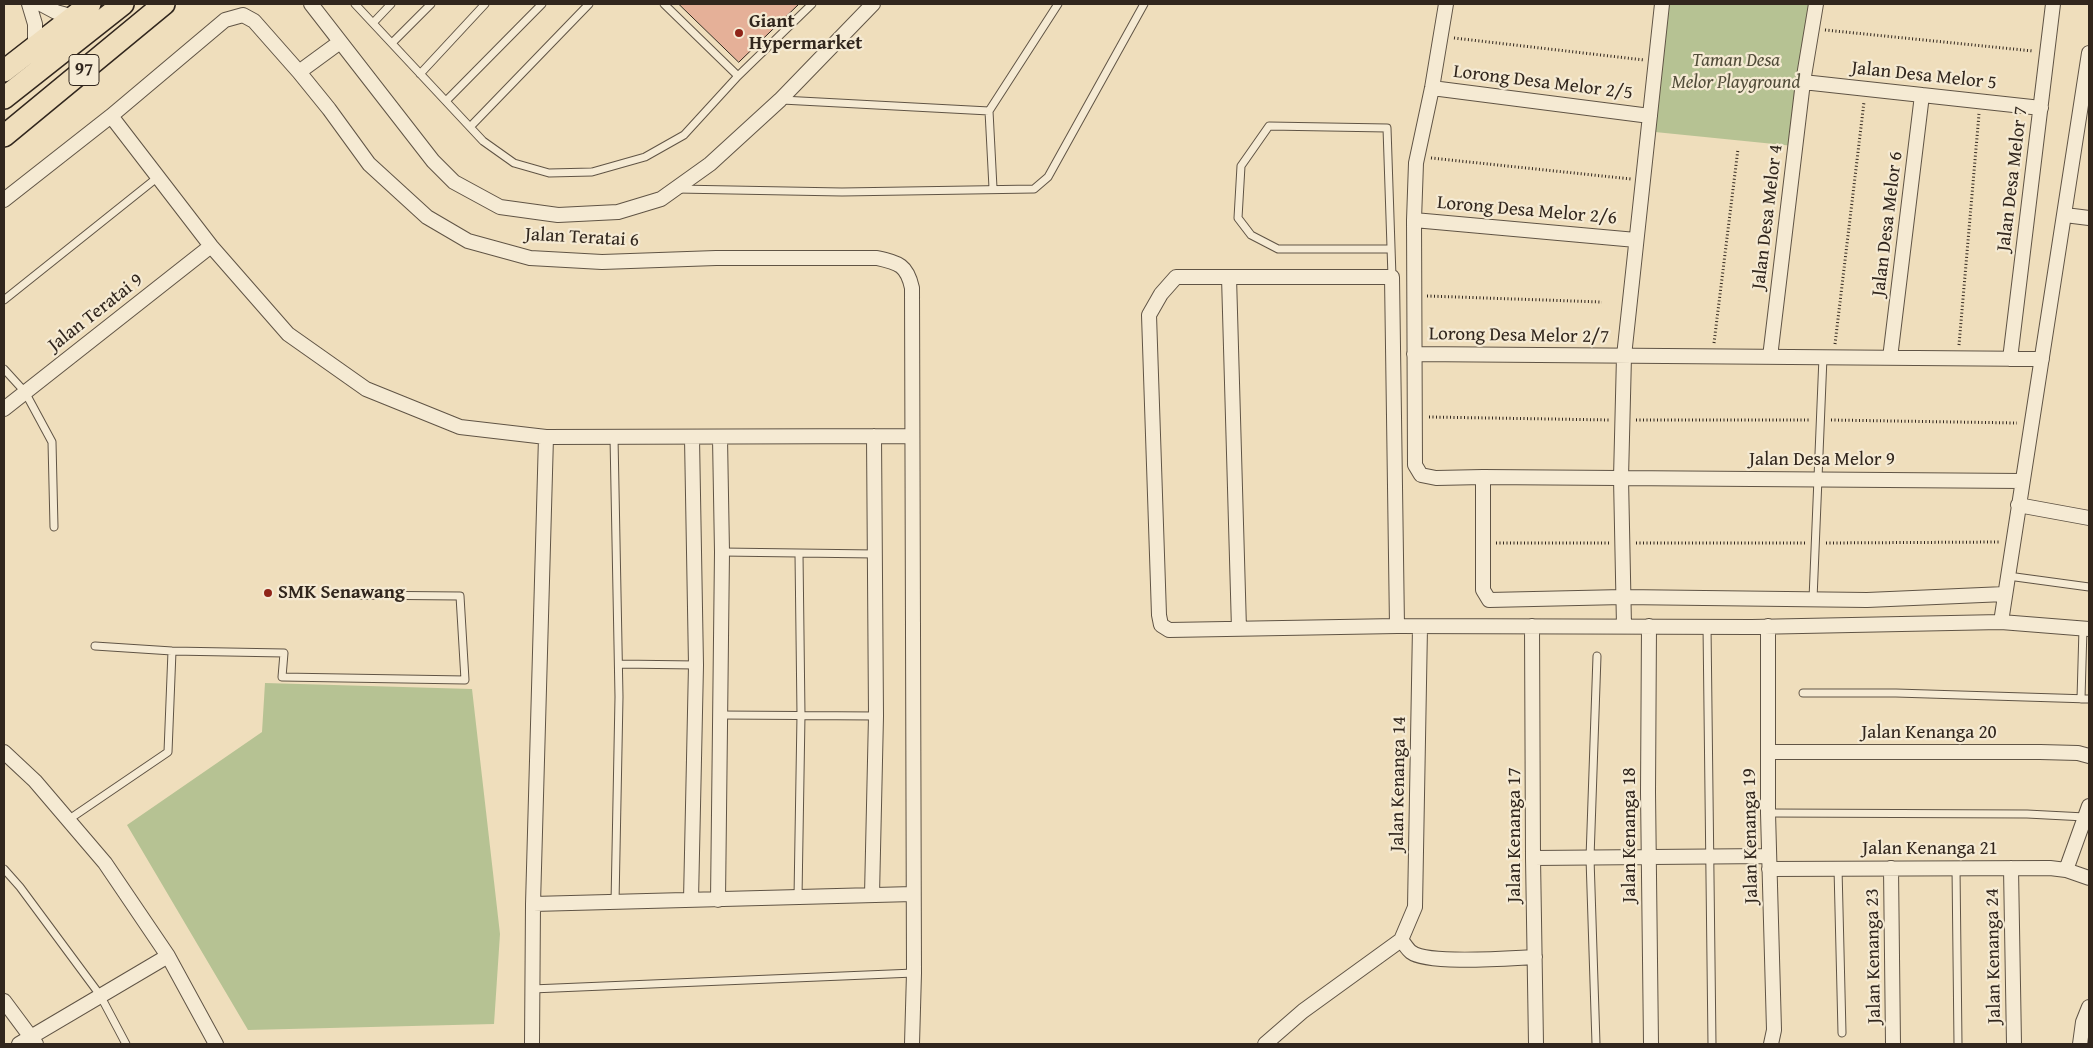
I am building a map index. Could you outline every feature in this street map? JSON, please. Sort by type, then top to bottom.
[{"type":"main road","name":"97","points":[[4,98],[123,4]]},
{"type":"main road","name":"97","points":[[4,136],[164,4]]},
{"type":"main road","points":[[4,71],[82,10]]},
{"type":"street","points":[[29,4],[35,24],[36,46]]},
{"type":"street","points":[[41,4],[56,12],[82,10]]},
{"type":"street","points":[[311,4],[433,161],[454,182],[500,207],[558,215],[618,212],[660,199],[674,190],[710,164],[780,100],[873,4]]},
{"type":"street","points":[[1416,416],[1414,220],[1418,156],[1446,4]]},
{"type":"street","points":[[1624,626],[1621,478],[1624,356],[1662,4]]},
{"type":"street","name":"Jalan Desa Melor 4","points":[[1770,357],[1803,82],[1816,4]]},
{"type":"street","name":"Jalan Desa Melor 7","points":[[2010,359],[2053,4]]},
{"type":"street","name":"Jalan Teratai 6","points":[[111,116],[225,20],[243,15],[254,22],[299,72],[369,164],[427,217],[468,241],[530,258],[602,262],[716,258],[877,258],[896,262],[909,273],[912,288],[912,436]]},
{"type":"street","points":[[299,72],[340,42]]},
{"type":"street","points":[[2001,622],[2031,423],[2087,83],[2089,53]]},
{"type":"street","name":"Jalan Desa Melor 5","points":[[1803,82],[2041,108]]},
{"type":"street","name":"Lorong Desa Melor 2/5","points":[[1432,88],[1650,116]]},
{"type":"street","name":"Jalan Desa Melor 6","points":[[1890,358],[1922,95]]},
{"type":"street","points":[[4,200],[111,116],[211,246],[288,334],[366,389],[460,427],[546,438],[912,436],[914,973],[912,1044]]},
{"type":"street","points":[[2065,215],[2089,218]]},
{"type":"street","name":"Lorong Desa Melor 2/6","points":[[1414,220],[1636,240]]},
{"type":"street","name":"Jalan Teratai 9","points":[[4,409],[211,246]]},
{"type":"street","points":[[1397,626],[1392,277],[1176,277],[1161,294],[1150,315],[1161,625],[1169,630],[1397,626],[1768,626],[2001,622],[2086,629]]},
{"type":"street","points":[[1229,277],[1239,629]]},
{"type":"street","name":"Lorong Desa Melor 2/7","points":[[1414,354],[2042,359]]},
{"type":"street","name":"Jalan Desa Melor 9","points":[[1416,416],[1415,465],[1421,475],[1436,478],[2022,481]]},
{"type":"street","points":[[872,895],[876,716],[874,436]]},
{"type":"street","points":[[532,1044],[533,904],[546,438]]},
{"type":"street","points":[[691,900],[696,665],[692,438]]},
{"type":"street","points":[[718,900],[722,552],[720,438]]},
{"type":"street","points":[[1483,477],[1483,590],[1489,600],[1624,597],[1867,600],[2005,594]]},
{"type":"street","points":[[2018,505],[2089,518]]},
{"type":"street","name":"Jalan Kenanga 17","points":[[1532,626],[1536,1044]]},
{"type":"street","name":"Jalan Kenanga 18","points":[[1649,626],[1651,1044]]},
{"type":"street","name":"Jalan Kenanga 19","points":[[1768,626],[1768,813],[1774,1030],[1770,1044]]},
{"type":"street","name":"Jalan Kenanga 14","points":[[1401,940],[1415,908],[1420,627]]},
{"type":"street","points":[[4,752],[36,780],[105,863],[168,956],[216,1044]]},
{"type":"street","name":"Jalan Kenanga 20","points":[[1768,752],[2040,752],[2078,753],[2089,756]]},
{"type":"street","points":[[2066,870],[2087,812]]},
{"type":"street","name":"Jalan Kenanga 21","points":[[1533,858],[1710,857],[1838,868],[2011,868],[2066,870],[2089,878]]},
{"type":"street","name":"Jalan Kenanga 23","points":[[1891,868],[1893,1044]]},
{"type":"street","name":"Jalan Kenanga 24","points":[[2011,868],[2014,1044]]},
{"type":"street","points":[[533,904],[913,894]]},
{"type":"street","points":[[1265,1044],[1303,1011],[1401,940],[1412,952],[1428,957],[1467,959],[1535,957]]},
{"type":"street","points":[[19,1044],[34,1041],[100,995],[168,956]]},
{"type":"street","points":[[4,1001],[34,1041]]},
{"type":"street","points":[[2080,1044],[2083,1022],[2089,1007]]},
{"type":"lane","points":[[355,4],[483,141],[514,163],[549,173],[592,172],[645,157],[684,135],[738,76],[812,4]]},
{"type":"lane","points":[[373,22],[391,4]]},
{"type":"lane","points":[[392,43],[431,4]]},
{"type":"lane","points":[[420,74],[485,4]]},
{"type":"lane","points":[[446,101],[542,4]]},
{"type":"lane","points":[[470,127],[589,4]]},
{"type":"lane","points":[[664,4],[738,76]]},
{"type":"lane","points":[[993,188],[989,111],[1058,4]]},
{"type":"lane","points":[[674,190],[842,192],[993,188],[1034,189],[1048,177],[1144,4]]},
{"type":"lane","points":[[780,100],[989,111]]},
{"type":"lane","points":[[1391,248],[1278,249],[1251,235],[1238,218],[1241,166],[1268,126],[1387,128],[1392,277]]},
{"type":"lane","points":[[4,300],[158,177]]},
{"type":"lane","points":[[1813,599],[1817,479],[1828,357]]},
{"type":"lane","points":[[4,369],[25,392],[52,442],[54,527]]},
{"type":"lane","points":[[614,437],[619,664],[615,903]]},
{"type":"lane","points":[[722,552],[875,554]]},
{"type":"lane","points":[[798,554],[802,715],[798,897]]},
{"type":"lane","points":[[2008,576],[2089,587]]},
{"type":"lane","points":[[95,646],[172,651],[284,653],[282,677],[466,680],[460,596],[349,595]]},
{"type":"lane","points":[[1707,626],[1712,1044]]},
{"type":"lane","points":[[2081,699],[2086,629]]},
{"type":"lane","points":[[68,820],[168,752],[172,651]]},
{"type":"lane","points":[[1596,1044],[1590,858],[1597,656]]},
{"type":"lane","points":[[619,664],[696,665]]},
{"type":"lane","points":[[1803,693],[1925,694],[2089,699]]},
{"type":"lane","points":[[719,715],[876,716]]},
{"type":"lane","points":[[1768,813],[2027,814],[2087,812]]},
{"type":"lane","points":[[1838,868],[1842,1033]]},
{"type":"lane","points":[[1956,868],[1958,1044]]},
{"type":"lane","points":[[4,869],[20,886],[100,995],[126,1044]]},
{"type":"lane","points":[[532,988],[914,973]]},
{"type":"path","points":[[1812,29],[2048,53]]},
{"type":"path","points":[[1441,36],[1655,62]]},
{"type":"path","points":[[1828,357],[1866,89]]},
{"type":"path","points":[[1958,358],[1980,101]]},
{"type":"path","points":[[1712,356],[1738,149]]},
{"type":"path","points":[[1418,156],[1643,180]]},
{"type":"path","points":[[1414,296],[1602,302]]},
{"type":"path","points":[[1416,416],[1622,420],[2031,423]]},
{"type":"path","points":[[1483,543],[2013,542]]},
{"type":"green space","name":"Taman Desa Melor Playground","points":[[1667,4],[1816,4],[1794,146],[1655,132]]},
{"type":"green space","points":[[265,683],[472,689],[500,934],[494,1024],[248,1030],[127,825],[262,732]]},
{"type":"building","name":"Giant Hypermarket","points":[[679,4],[799,4],[739,62]]},
{"type":"place","name":"Giant Hypermarket","points":[[739,33]]},
{"type":"place","name":"SMK Senawang","points":[[268,593]]}]
